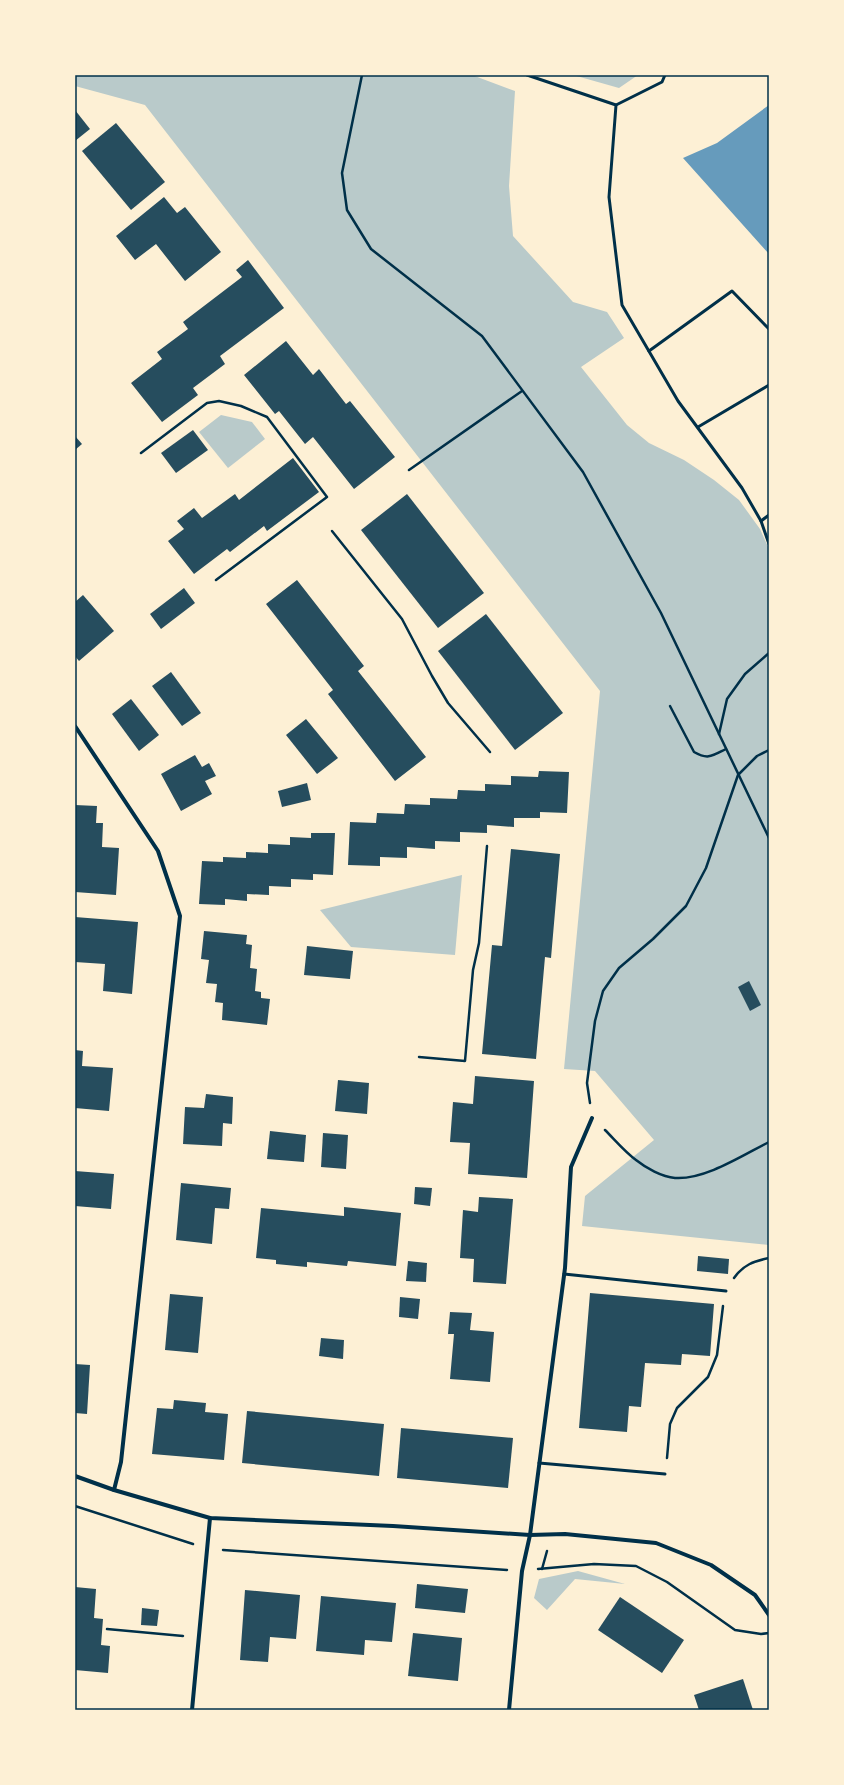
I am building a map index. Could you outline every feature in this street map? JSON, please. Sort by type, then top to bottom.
[{"type":"street","points":[[75,726],[158,851],[180,916],[121,1462],[114,1490]]},
{"type":"street","points":[[509,1710],[522,1571],[530,1535],[564,1274],[571,1167],[592,1118]]},
{"type":"street","points":[[75,1476],[114,1490],[210,1518],[393,1526],[530,1535],[566,1534],[656,1543],[711,1565],[755,1595],[769,1615]]},
{"type":"street","points":[[192,1710],[210,1518]]},
{"type":"lane","points":[[527,75],[616,105],[662,82],[665,75]]},
{"type":"lane","points":[[616,105],[609,198],[622,305],[678,401],[698,426],[742,488],[761,521],[769,544]]},
{"type":"lane","points":[[649,351],[732,292],[769,329]]},
{"type":"lane","points":[[698,426],[769,385]]},
{"type":"lane","points":[[761,521],[769,515]]},
{"type":"lane","points":[[564,1274],[726,1291]]},
{"type":"lane","points":[[539,1463],[665,1474]]},
{"type":"path","points":[[362,75],[342,173],[346,210],[371,249],[482,336],[582,472],[660,613],[769,838]]},
{"type":"path","points":[[409,470],[522,391]]},
{"type":"path","points":[[141,453],[207,403],[219,400],[241,406],[267,417],[326,497],[216,580]]},
{"type":"path","points":[[332,530],[402,619],[448,704],[490,752]]},
{"type":"path","points":[[719,734],[727,699],[745,674],[769,653]]},
{"type":"path","points":[[670,706],[694,752],[701,756],[710,757],[726,749]]},
{"type":"path","points":[[769,750],[757,756],[738,775],[706,868],[686,906],[653,939],[619,968],[603,991],[595,1022],[587,1083],[592,1118],[636,1161],[656,1172],[674,1178],[693,1176],[712,1170],[769,1142]]},
{"type":"path","points":[[419,1057],[465,1061],[472,970],[479,943],[487,846]]},
{"type":"path","points":[[665,1474],[670,1424],[676,1408],[708,1377],[717,1355],[726,1291],[738,1272],[751,1262],[769,1258]]},
{"type":"path","points":[[75,1506],[208,1549],[522,1571],[594,1564],[636,1566],[667,1582],[735,1630],[761,1634],[769,1633]]},
{"type":"path","points":[[107,1629],[199,1637]]},
{"type":"shaded area","points":[[75,75],[472,75],[515,91],[509,186],[513,236],[573,302],[607,312],[624,338],[581,367],[627,425],[649,443],[684,460],[714,480],[739,500],[760,529],[769,549],[769,1245],[582,1226],[585,1196],[654,1140],[595,1071],[564,1069],[600,691],[145,105],[75,86]]},
{"type":"shaded area","points":[[573,75],[638,75],[619,88]]},
{"type":"shaded area","points":[[221,415],[252,422],[265,439],[228,468],[199,432]]},
{"type":"shaded area","points":[[462,875],[455,955],[351,947],[320,910]]},
{"type":"shaded area","points":[[578,1571],[625,1584],[575,1579],[547,1610],[534,1598],[539,1579]]},
{"type":"water","points":[[769,105],[769,254],[683,158],[717,143]]},
{"type":"building","points":[[75,110],[90,129],[75,141]]},
{"type":"building","points":[[116,123],[165,182],[131,210],[82,151]]},
{"type":"building","points":[[164,197],[177,213],[185,207],[221,252],[185,281],[156,244],[135,260],[116,236]]},
{"type":"building","points":[[248,260],[284,308],[220,356],[225,364],[193,388],[198,395],[162,422],[131,383],[162,359],[157,352],[188,329],[183,322],[242,277],[236,270]]},
{"type":"building","points":[[286,341],[313,375],[319,369],[346,404],[350,401],[395,457],[354,489],[313,437],[305,444],[279,411],[275,414],[244,375]]},
{"type":"building","points":[[193,430],[208,450],[176,473],[161,453]]},
{"type":"building","points":[[75,436],[82,444],[75,450]]},
{"type":"building","points":[[293,458],[319,492],[267,531],[264,526],[230,552],[227,549],[194,574],[168,541],[184,529],[177,521],[194,508],[202,518],[235,494],[239,500]]},
{"type":"building","points":[[407,494],[484,593],[438,628],[361,530]]},
{"type":"building","points":[[297,580],[364,666],[358,671],[426,757],[395,781],[328,694],[333,690],[266,604]]},
{"type":"building","points":[[184,588],[195,603],[161,629],[150,614]]},
{"type":"building","points":[[83,595],[114,631],[79,661],[75,656],[75,602]]},
{"type":"building","points":[[486,614],[563,713],[515,750],[438,651]]},
{"type":"building","points":[[171,672],[201,713],[182,726],[152,686]]},
{"type":"building","points":[[131,699],[159,735],[139,751],[112,714]]},
{"type":"building","points":[[306,719],[338,758],[317,774],[286,735]]},
{"type":"building","points":[[195,755],[202,767],[209,763],[216,776],[205,781],[212,794],[181,811],[161,774]]},
{"type":"building","points":[[539,771],[569,772],[567,813],[540,812],[540,818],[514,818],[514,827],[487,825],[487,833],[460,832],[460,842],[435,841],[435,849],[407,847],[407,858],[380,857],[380,866],[348,865],[350,822],[376,823],[377,813],[404,814],[405,804],[430,805],[430,798],[457,799],[458,790],[485,791],[485,784],[511,785],[511,776],[538,777]]},
{"type":"building","points":[[307,783],[311,800],[282,807],[278,791]]},
{"type":"building","points":[[75,805],[97,806],[96,823],[103,823],[102,847],[119,848],[116,895],[75,892]]},
{"type":"building","points":[[311,833],[335,833],[333,875],[313,874],[313,880],[291,879],[291,887],[269,886],[269,895],[247,894],[247,901],[225,899],[225,905],[199,904],[202,861],[223,862],[223,857],[246,858],[246,852],[268,853],[268,844],[290,845],[290,837],[311,838]]},
{"type":"building","points":[[511,849],[560,854],[551,958],[545,957],[536,1059],[482,1054],[492,945],[502,946]]},
{"type":"building","points":[[75,917],[138,922],[132,994],[103,991],[105,964],[75,962]]},
{"type":"building","points":[[204,931],[247,935],[246,944],[252,945],[250,968],[257,969],[255,991],[261,992],[261,998],[270,999],[267,1025],[222,1020],[223,1003],[215,1002],[217,984],[206,983],[209,960],[201,959]]},
{"type":"building","points":[[307,946],[353,951],[350,979],[304,975]]},
{"type":"building","points":[[749,981],[761,1005],[750,1011],[738,987]]},
{"type":"building","points":[[75,1050],[83,1051],[82,1066],[113,1068],[109,1111],[75,1108]]},
{"type":"building","points":[[475,1076],[534,1081],[527,1178],[468,1174],[470,1143],[450,1142],[453,1102],[473,1104]]},
{"type":"building","points":[[338,1080],[369,1083],[367,1114],[335,1111]]},
{"type":"building","points":[[206,1094],[233,1097],[232,1124],[223,1123],[222,1146],[183,1144],[185,1107],[204,1108]]},
{"type":"building","points":[[270,1131],[306,1135],[304,1162],[267,1159]]},
{"type":"building","points":[[323,1133],[348,1135],[346,1169],[321,1167]]},
{"type":"building","points":[[75,1171],[114,1174],[111,1209],[75,1206]]},
{"type":"building","points":[[181,1183],[231,1188],[229,1209],[215,1208],[212,1244],[176,1240]]},
{"type":"building","points":[[415,1187],[432,1188],[430,1206],[414,1204]]},
{"type":"building","points":[[479,1197],[513,1199],[506,1284],[473,1282],[474,1259],[460,1258],[463,1210],[478,1212]]},
{"type":"building","points":[[344,1207],[401,1213],[396,1266],[348,1261],[347,1266],[307,1262],[307,1267],[276,1264],[276,1260],[256,1258],[261,1208],[344,1216]]},
{"type":"building","points":[[698,1256],[729,1259],[728,1274],[697,1271]]},
{"type":"building","points":[[408,1261],[427,1263],[426,1282],[406,1281]]},
{"type":"building","points":[[590,1293],[714,1304],[710,1356],[682,1354],[681,1365],[645,1363],[641,1407],[629,1406],[627,1432],[579,1428]]},
{"type":"building","points":[[170,1294],[203,1297],[198,1353],[165,1350]]},
{"type":"building","points":[[400,1297],[420,1299],[418,1319],[399,1317]]},
{"type":"building","points":[[450,1312],[472,1313],[470,1330],[494,1332],[490,1382],[450,1379],[454,1334],[448,1334]]},
{"type":"building","points":[[321,1338],[344,1340],[343,1359],[319,1356]]},
{"type":"building","points":[[75,1364],[90,1365],[87,1414],[75,1413]]},
{"type":"building","points":[[174,1400],[206,1403],[205,1412],[228,1414],[224,1460],[152,1454],[157,1408],[173,1409]]},
{"type":"building","points":[[247,1411],[384,1424],[379,1476],[242,1463]]},
{"type":"building","points":[[401,1428],[513,1438],[508,1488],[397,1478]]},
{"type":"building","points":[[417,1584],[468,1589],[465,1613],[415,1608]]},
{"type":"building","points":[[75,1587],[96,1589],[94,1618],[103,1619],[101,1645],[110,1646],[108,1673],[75,1670]]},
{"type":"building","points":[[245,1590],[300,1595],[296,1639],[270,1637],[268,1662],[240,1660]]},
{"type":"building","points":[[321,1596],[396,1603],[392,1642],[365,1640],[364,1655],[316,1651]]},
{"type":"building","points":[[620,1597],[684,1640],[662,1673],[598,1630]]},
{"type":"building","points":[[142,1608],[159,1610],[157,1626],[141,1625]]},
{"type":"building","points":[[413,1633],[462,1638],[458,1681],[408,1676]]},
{"type":"building","points":[[743,1679],[753,1710],[699,1710],[694,1695]]}]
